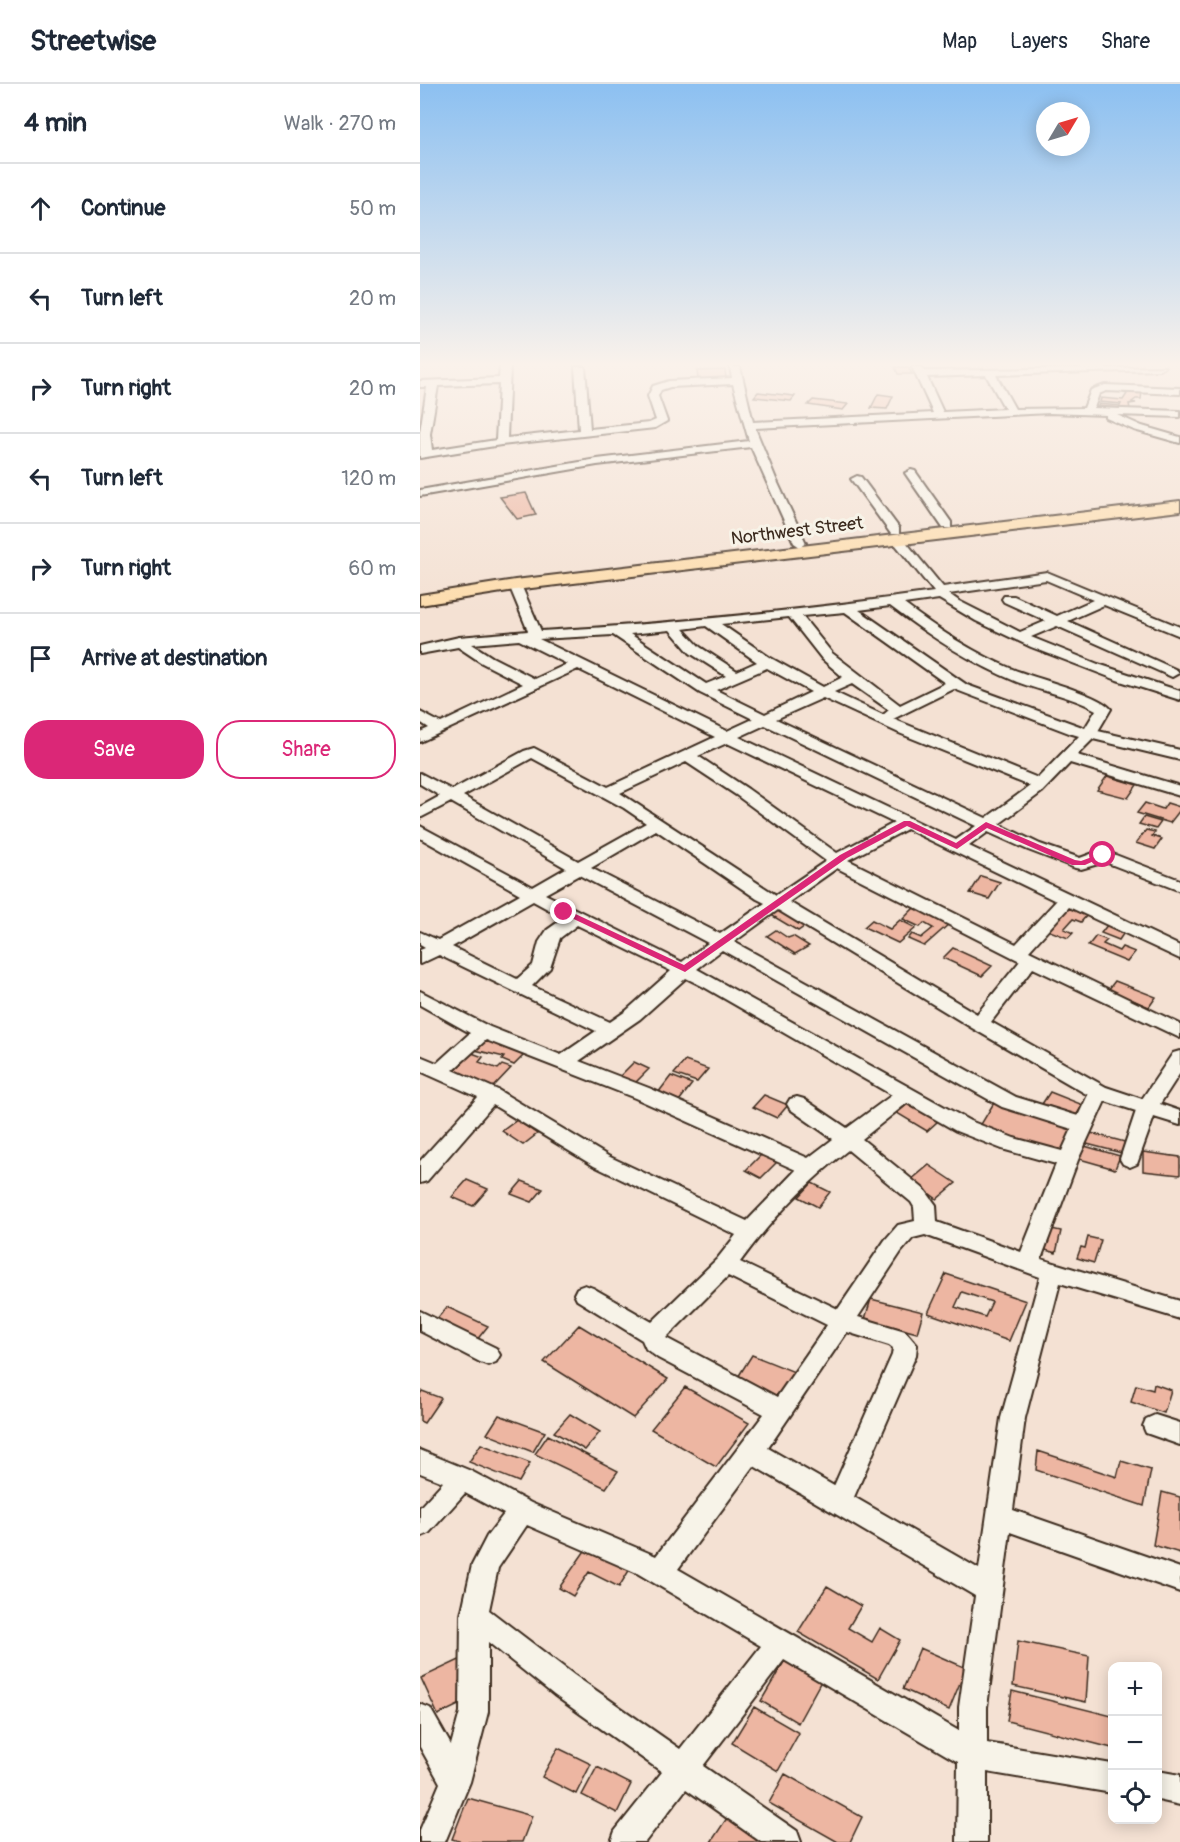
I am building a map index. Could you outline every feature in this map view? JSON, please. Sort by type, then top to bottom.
[{"type":"main road","name":"Northwest Street","points":[[420,600],[515,585],[896,535],[947,525],[1180,499]]},
{"type":"main road","name":"Northwest Street","points":[[420,591],[494,579],[800,543],[1180,506]]},
{"type":"street","points":[[424,455],[459,449]]},
{"type":"street","points":[[543,449],[561,452],[625,449]]},
{"type":"street","points":[[420,493],[565,449]]},
{"type":"street","points":[[759,449],[767,473],[800,543]]},
{"type":"street","points":[[911,473],[947,525]]},
{"type":"street","points":[[857,479],[896,535],[932,578],[941,593],[954,604],[1090,668],[1180,696]]},
{"type":"street","points":[[420,650],[482,638],[616,631],[848,608],[1041,576],[1180,632]]},
{"type":"street","points":[[515,585],[529,636],[578,664],[1180,954]]},
{"type":"street","points":[[1009,600],[1055,622],[1176,669],[1156,689]]},
{"type":"street","points":[[1020,637],[1104,600]]},
{"type":"street","points":[[893,602],[919,622],[990,664],[1022,679],[1101,707],[1104,712],[1089,734],[1027,797],[957,847]]},
{"type":"street","points":[[848,608],[954,684],[989,700],[1089,734],[1180,755]]},
{"type":"street","points":[[792,614],[827,656],[898,710]]},
{"type":"street","points":[[708,621],[768,662],[824,692],[883,720],[1040,784]]},
{"type":"street","points":[[672,625],[695,650],[736,676]]},
{"type":"street","points":[[616,631],[705,690],[986,825],[1072,862],[1082,864],[1099,856],[1108,857],[1180,886]]},
{"type":"street","points":[[459,641],[487,660],[534,684]]},
{"type":"street","points":[[705,690],[768,662]]},
{"type":"street","points":[[420,738],[578,664]]},
{"type":"street","points":[[608,793],[853,678]]},
{"type":"street","points":[[883,720],[898,710],[954,684]]},
{"type":"street","points":[[420,716],[440,729]]},
{"type":"street","points":[[420,813],[534,753],[608,793],[657,823],[744,884],[778,902],[979,1024],[1099,1092],[1180,1118]]},
{"type":"street","points":[[687,756],[742,792],[837,861],[1180,1032]]},
{"type":"street","points":[[1067,757],[1180,791]]},
{"type":"street","points":[[420,778],[577,867],[721,942],[996,1096],[1084,1125]]},
{"type":"street","points":[[420,958],[657,823]]},
{"type":"street","points":[[563,1063],[611,1030],[685,969],[778,902],[837,861],[907,823]]},
{"type":"street","points":[[420,831],[576,918],[685,969],[906,1094],[979,1132],[1009,1144],[1068,1160]]},
{"type":"street","points":[[979,1024],[1066,900]]},
{"type":"street","points":[[519,988],[541,968],[548,952],[548,942],[553,934],[576,918]]},
{"type":"street","points":[[420,938],[519,988],[611,1030]]},
{"type":"street","points":[[420,997],[483,1032],[642,1093],[810,1168]]},
{"type":"street","points":[[440,1071],[483,1032]]},
{"type":"street","points":[[1130,1159],[1148,1106],[1180,1058]]},
{"type":"street","points":[[420,1063],[491,1095],[601,1161],[750,1232]]},
{"type":"street","points":[[972,1842],[974,1707],[1013,1418],[1033,1337],[1040,1268],[1068,1160],[1099,1092]]},
{"type":"street","points":[[781,1411],[666,1351],[654,1342],[654,1335],[725,1265],[750,1232],[810,1168],[906,1094]]},
{"type":"street","points":[[422,1170],[491,1095]]},
{"type":"street","points":[[797,1104],[848,1140],[918,1196],[925,1205],[926,1227]]},
{"type":"street","points":[[660,1572],[781,1411],[893,1246],[906,1231],[926,1227],[1040,1268],[1180,1310]]},
{"type":"street","points":[[725,1265],[841,1321],[897,1338],[905,1345],[904,1355],[838,1502]]},
{"type":"street","points":[[585,1294],[654,1335]]},
{"type":"street","points":[[420,1320],[488,1355]]},
{"type":"street","points":[[1155,1426],[1180,1434]]},
{"type":"street","points":[[751,1451],[990,1590]]},
{"type":"street","points":[[420,1461],[462,1479],[522,1511],[646,1564],[973,1755],[1108,1778]]},
{"type":"street","points":[[420,1525],[462,1479]]},
{"type":"street","points":[[430,1842],[455,1782],[474,1712],[474,1615],[485,1564],[496,1545],[522,1511]]},
{"type":"street","points":[[1000,1517],[1180,1580]]},
{"type":"street","points":[[474,1615],[564,1685],[786,1842]]},
{"type":"street","points":[[626,1842],[780,1643]]},
{"type":"street","points":[[420,1718],[455,1782]]},
{"type":"street","points":[[1162,1787],[1180,1790]]},
{"type":"building","points":[[526,493],[536,515],[517,519],[500,497]]},
{"type":"building","points":[[1107,776],[1137,785],[1128,798],[1097,790]]},
{"type":"building","points":[[1145,803],[1163,809],[1167,803],[1180,807],[1180,810],[1170,823],[1137,813]]},
{"type":"building","points":[[1144,817],[1161,822],[1156,829],[1139,824]]},
{"type":"building","points":[[1146,830],[1155,832],[1152,836],[1162,839],[1155,849],[1136,843]]},
{"type":"building","points":[[981,876],[1000,882],[989,899],[970,893]]},
{"type":"building","points":[[783,906],[811,922],[798,931],[771,915]]},
{"type":"building","points":[[1067,906],[1088,914],[1081,922],[1073,919],[1064,929],[1073,933],[1068,938],[1047,930]]},
{"type":"building","points":[[914,908],[949,924],[924,946],[908,939],[912,934],[921,938],[933,928],[924,923],[920,927],[903,919]]},
{"type":"building","points":[[872,920],[890,929],[900,920],[916,928],[898,943],[864,927]]},
{"type":"building","points":[[1108,924],[1125,931],[1119,940],[1101,933]]},
{"type":"building","points":[[776,930],[788,938],[793,936],[809,946],[795,954],[767,936]]},
{"type":"building","points":[[1096,936],[1107,940],[1103,944],[1119,951],[1122,947],[1135,952],[1127,962],[1088,946]]},
{"type":"building","points":[[953,948],[992,966],[982,976],[943,958]]},
{"type":"building","points":[[1115,981],[1156,997],[1149,1007],[1108,990]]},
{"type":"building","points":[[487,1038],[526,1053],[514,1065],[502,1060],[504,1057],[475,1050]]},
{"type":"building","points":[[472,1053],[483,1057],[479,1062],[498,1069],[502,1065],[511,1068],[493,1087],[454,1071]]},
{"type":"building","points":[[685,1061],[708,1069],[697,1082],[674,1074]]},
{"type":"building","points":[[634,1062],[649,1069],[634,1084],[619,1077]]},
{"type":"building","points":[[671,1076],[692,1084],[679,1101],[658,1093]]},
{"type":"building","points":[[1050,1092],[1083,1105],[1073,1120],[1040,1107]]},
{"type":"building","points":[[764,1095],[788,1105],[777,1118],[753,1107]]},
{"type":"building","points":[[995,1101],[1078,1129],[1065,1156],[980,1126]]},
{"type":"building","points":[[909,1103],[938,1121],[927,1131],[897,1113]]},
{"type":"building","points":[[517,1120],[537,1134],[523,1145],[502,1131]]},
{"type":"building","points":[[1087,1132],[1125,1142],[1122,1153],[1083,1143]]},
{"type":"building","points":[[1081,1145],[1120,1156],[1115,1169],[1076,1158]]},
{"type":"building","points":[[1143,1152],[1180,1157],[1180,1175],[1143,1171]]},
{"type":"building","points":[[763,1153],[778,1161],[761,1178],[746,1170]]},
{"type":"building","points":[[929,1165],[956,1183],[937,1199],[911,1180]]},
{"type":"building","points":[[467,1180],[488,1189],[473,1206],[452,1197]]},
{"type":"building","points":[[522,1181],[543,1189],[532,1202],[511,1194]]},
{"type":"building","points":[[812,1183],[830,1192],[818,1207],[799,1197]]},
{"type":"building","points":[[1047,1228],[1061,1231],[1056,1253],[1042,1249]]},
{"type":"building","points":[[1088,1237],[1101,1240],[1094,1263],[1077,1258],[1081,1247],[1085,1248]]},
{"type":"building","points":[[946,1274],[1026,1301],[1009,1341],[928,1313]],"holes":[[[962,1292],[992,1302],[985,1317],[955,1307]]]},
{"type":"building","points":[[871,1299],[923,1312],[917,1333],[865,1319]]},
{"type":"building","points":[[447,1307],[488,1326],[476,1341],[435,1321]]},
{"type":"building","points":[[579,1325],[668,1379],[633,1418],[544,1362]]},
{"type":"building","points":[[752,1355],[797,1373],[779,1404],[733,1385]]},
{"type":"building","points":[[1154,1384],[1171,1390],[1164,1413],[1131,1402],[1136,1385],[1153,1390]]},
{"type":"building","points":[[685,1387],[749,1423],[716,1467],[651,1429]]},
{"type":"building","points":[[422,1391],[441,1398],[424,1423],[420,1421]]},
{"type":"building","points":[[570,1414],[600,1432],[585,1450],[554,1432]]},
{"type":"building","points":[[499,1415],[545,1432],[533,1452],[487,1434]]},
{"type":"building","points":[[548,1435],[618,1471],[606,1488],[535,1454]]},
{"type":"building","points":[[481,1444],[530,1463],[519,1482],[469,1462]]},
{"type":"building","points":[[1038,1451],[1117,1477],[1121,1461],[1151,1470],[1144,1506],[1036,1470]]},
{"type":"building","points":[[1162,1492],[1180,1497],[1180,1553],[1153,1545]]},
{"type":"building","points":[[591,1542],[633,1564],[619,1587],[589,1572],[573,1596],[559,1588]]},
{"type":"building","points":[[827,1586],[861,1606],[848,1628],[872,1642],[880,1628],[900,1640],[878,1679],[798,1632]]},
{"type":"building","points":[[1018,1641],[1089,1656],[1086,1702],[1013,1686]]},
{"type":"building","points":[[920,1648],[966,1668],[949,1710],[903,1689]]},
{"type":"building","points":[[472,1654],[471,1699],[438,1715],[421,1678]]},
{"type":"building","points":[[785,1660],[821,1681],[798,1723],[761,1701]]},
{"type":"building","points":[[1012,1691],[1108,1715],[1108,1747],[1007,1721]]},
{"type":"building","points":[[754,1707],[799,1733],[778,1771],[732,1743]]},
{"type":"building","points":[[558,1748],[591,1764],[576,1794],[542,1777]]},
{"type":"building","points":[[597,1767],[631,1784],[617,1813],[582,1795]]},
{"type":"building","points":[[785,1774],[862,1817],[850,1842],[838,1842],[769,1803]]},
{"type":"building","points":[[468,1798],[532,1816],[522,1842],[462,1842],[452,1839]]},
{"type":"building","points":[[729,1815],[766,1842],[711,1842]]},
{"type":"route","points":[[564,912],[685,969],[843,856],[907,823],[957,847],[986,825],[1072,862],[1082,864],[1103,855]]}]
